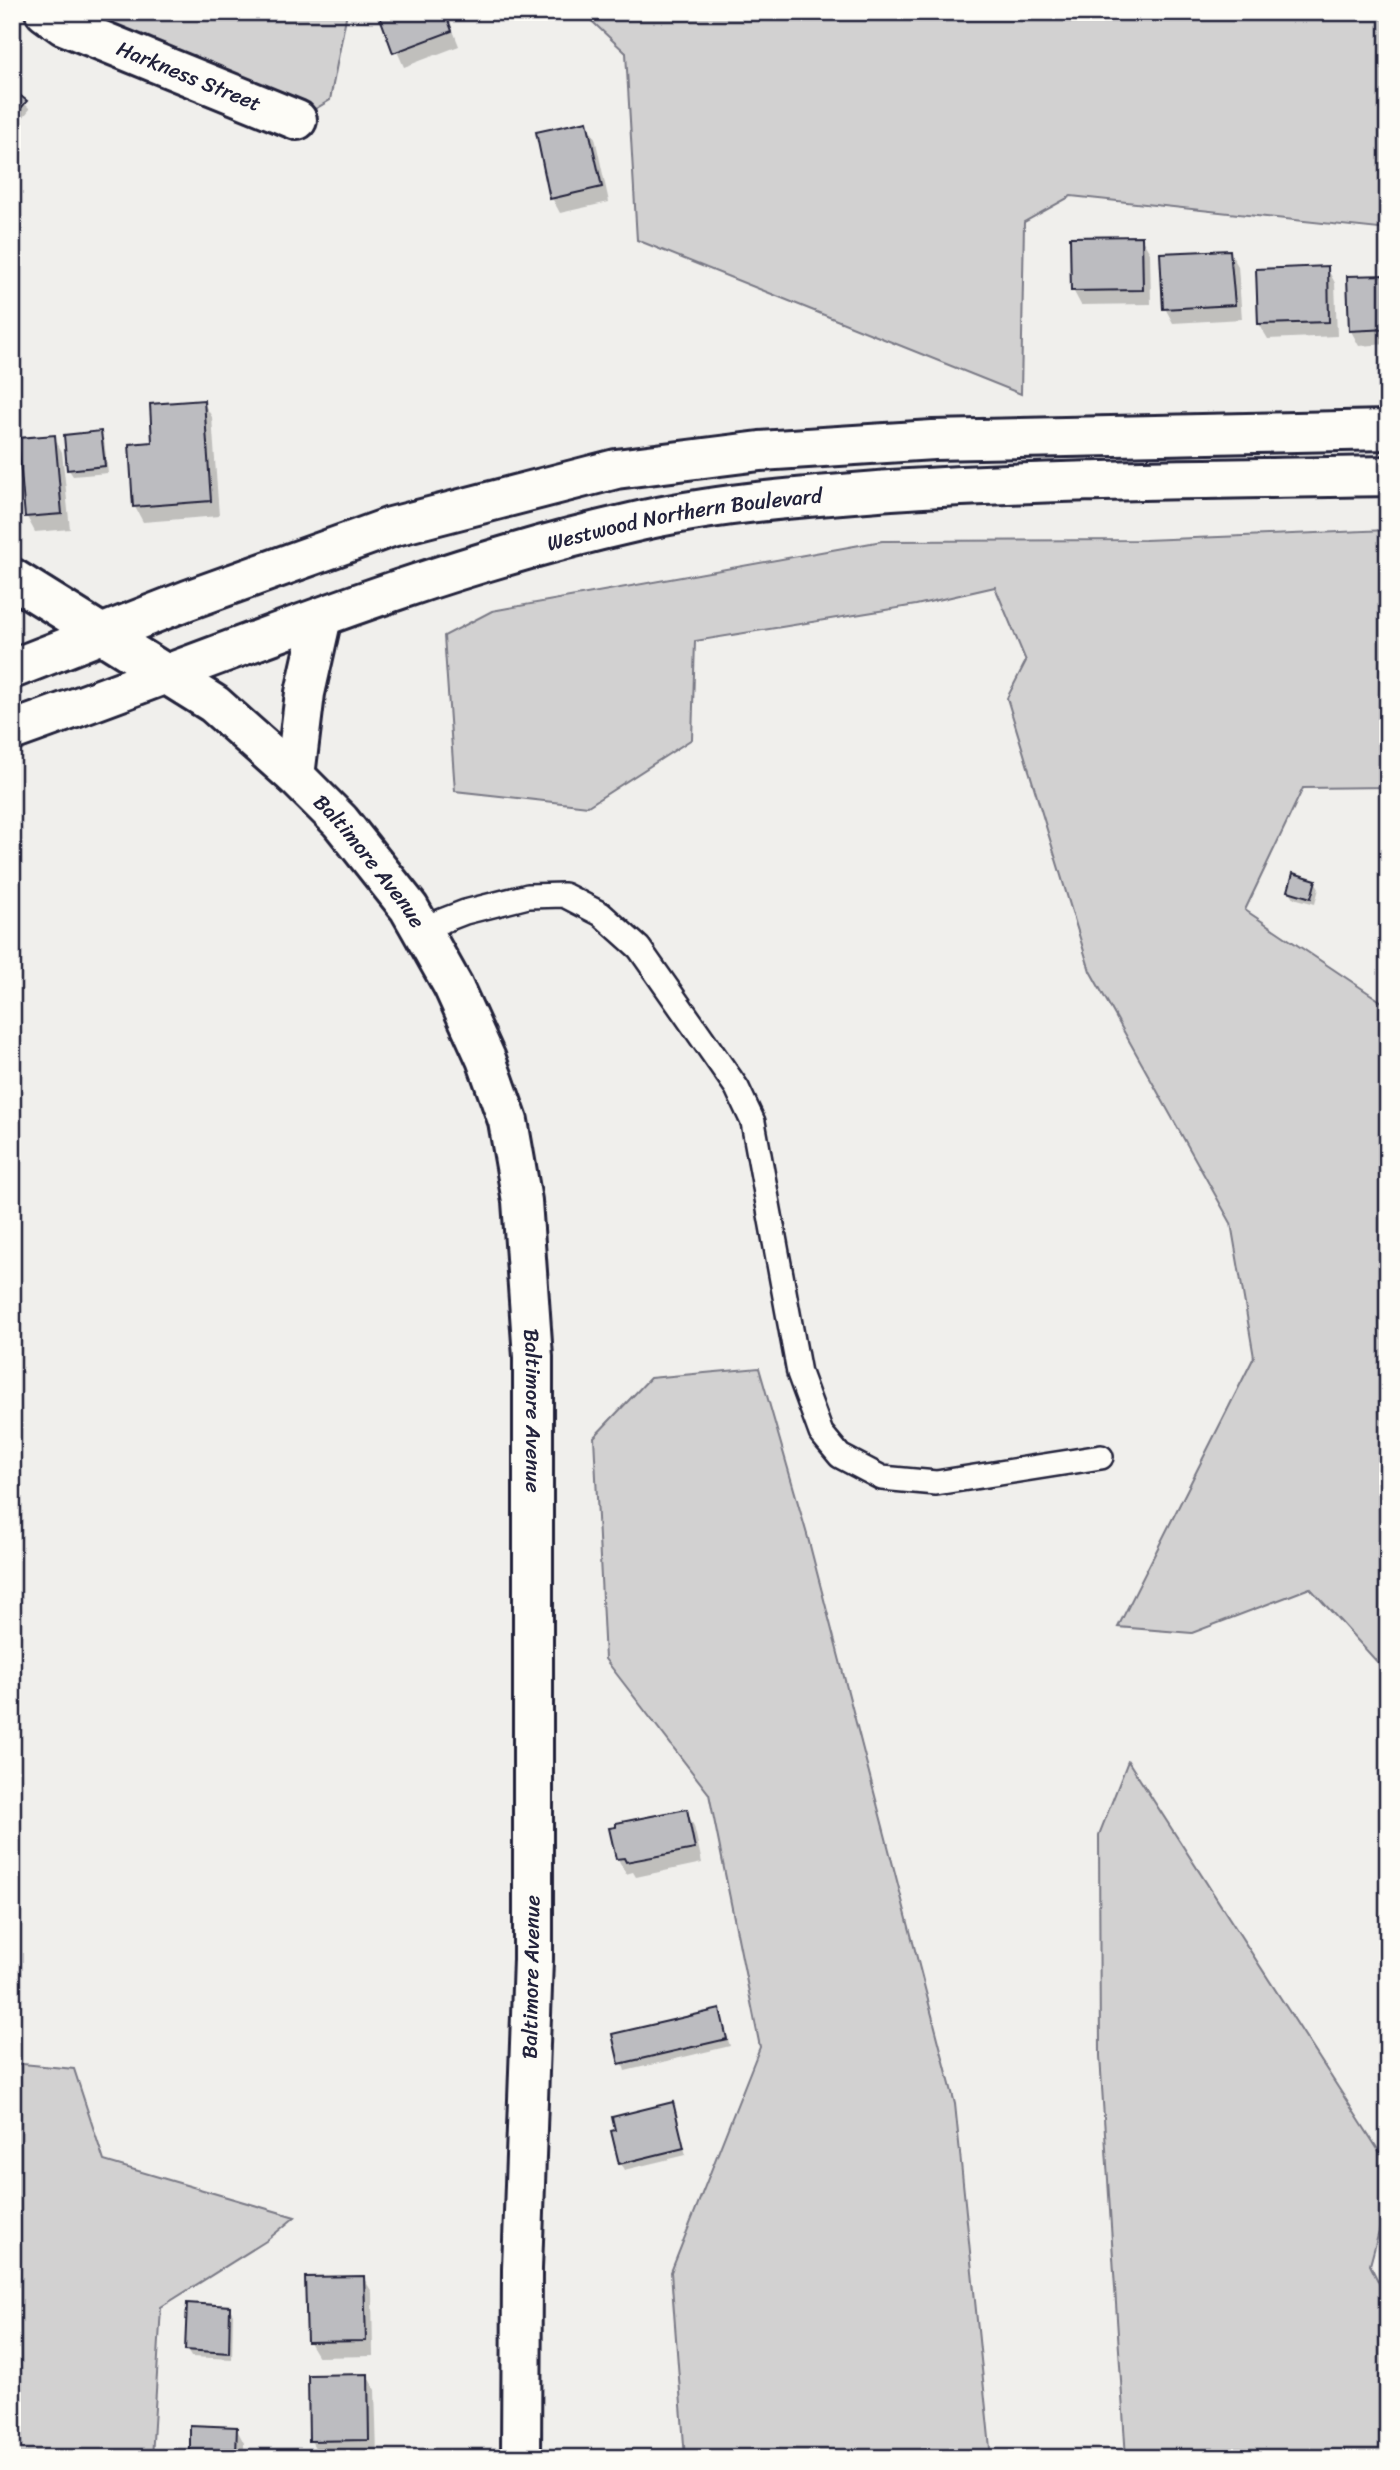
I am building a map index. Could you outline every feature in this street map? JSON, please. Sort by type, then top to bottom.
[{"type":"main road","name":"Harkness Street","points":[[45,12],[63,25],[297,120]]},
{"type":"main road","points":[[12,669],[391,527],[616,469],[760,451],[933,440],[1388,430]]},
{"type":"main road","name":"Westwood Northern Boulevard","points":[[12,731],[322,617],[496,559],[632,523],[775,499],[1067,481],[1388,476]]},
{"type":"main road","name":"Baltimore Avenue","points":[[12,578],[214,705],[295,776],[340,821],[409,908],[421,929],[486,1059],[508,1121],[522,1201],[530,1281],[533,1357],[534,1959],[522,2269],[521,2458]]},
{"type":"main road","points":[[295,776],[305,693],[322,617]]},
{"type":"lane","points":[[421,929],[465,912],[528,897],[564,895],[601,914],[639,948],[737,1088],[753,1122],[799,1373],[821,1433],[839,1456],[883,1478],[936,1483],[1101,1457]]},
{"type":"shaded area","points":[[45,12],[347,12],[330,100],[297,120]]},
{"type":"shaded area","points":[[582,12],[1388,12],[1388,230],[1071,196],[1024,222],[1021,394],[637,240],[626,53]]},
{"type":"shaded area","points":[[1388,530],[1388,787],[1303,788],[1245,910],[1388,1006],[1388,1674],[1310,1588],[1192,1633],[1118,1627],[1254,1357],[1231,1223],[1090,971],[1007,698],[1026,661],[995,587],[916,605],[695,641],[692,739],[588,806],[455,791],[444,636],[492,611],[882,541],[1145,540]]},
{"type":"shaded area","points":[[759,1368],[808,1538],[955,2104],[991,2458],[685,2458],[671,2272],[760,2047],[709,1794],[605,1659],[594,1437],[650,1378]]},
{"type":"shaded area","points":[[1128,1761],[1388,2165],[1388,2198],[1370,2265],[1388,2301],[1388,2458],[1126,2458],[1100,2056],[1099,1835]]},
{"type":"shaded area","points":[[12,2063],[74,2069],[104,2161],[295,2217],[266,2241],[161,2307],[152,2458],[12,2458]]},
{"type":"building","points":[[378,12],[445,12],[452,31],[393,53]]},
{"type":"building","points":[[12,89],[27,101],[12,119]]},
{"type":"building","points":[[587,121],[602,187],[550,199],[536,132]]},
{"type":"building","points":[[1142,236],[1143,290],[1071,291],[1070,237]]},
{"type":"building","points":[[1230,250],[1235,305],[1163,309],[1160,253]]},
{"type":"building","points":[[1328,266],[1329,322],[1258,324],[1256,269]]},
{"type":"building","points":[[1388,275],[1388,329],[1349,331],[1347,276]]},
{"type":"building","points":[[204,400],[211,501],[133,507],[129,444],[152,442],[150,404]]},
{"type":"building","points":[[101,431],[105,466],[67,470],[64,435]]},
{"type":"building","points":[[55,435],[62,514],[25,517],[18,438]]},
{"type":"building","points":[[1293,873],[1316,880],[1311,898],[1288,891]]},
{"type":"building","points":[[687,1809],[695,1849],[626,1862],[624,1858],[616,1859],[609,1828],[616,1827],[616,1823]]},
{"type":"building","points":[[720,2009],[727,2039],[619,2064],[612,2034]]},
{"type":"building","points":[[673,2102],[684,2148],[619,2164],[611,2131],[615,2130],[612,2117]]},
{"type":"building","points":[[364,2276],[366,2341],[307,2342],[305,2277]]},
{"type":"building","points":[[187,2303],[230,2306],[229,2353],[185,2350]]},
{"type":"building","points":[[368,2374],[369,2440],[309,2441],[308,2375]]},
{"type":"building","points":[[190,2425],[237,2427],[236,2454],[190,2452]]}]
